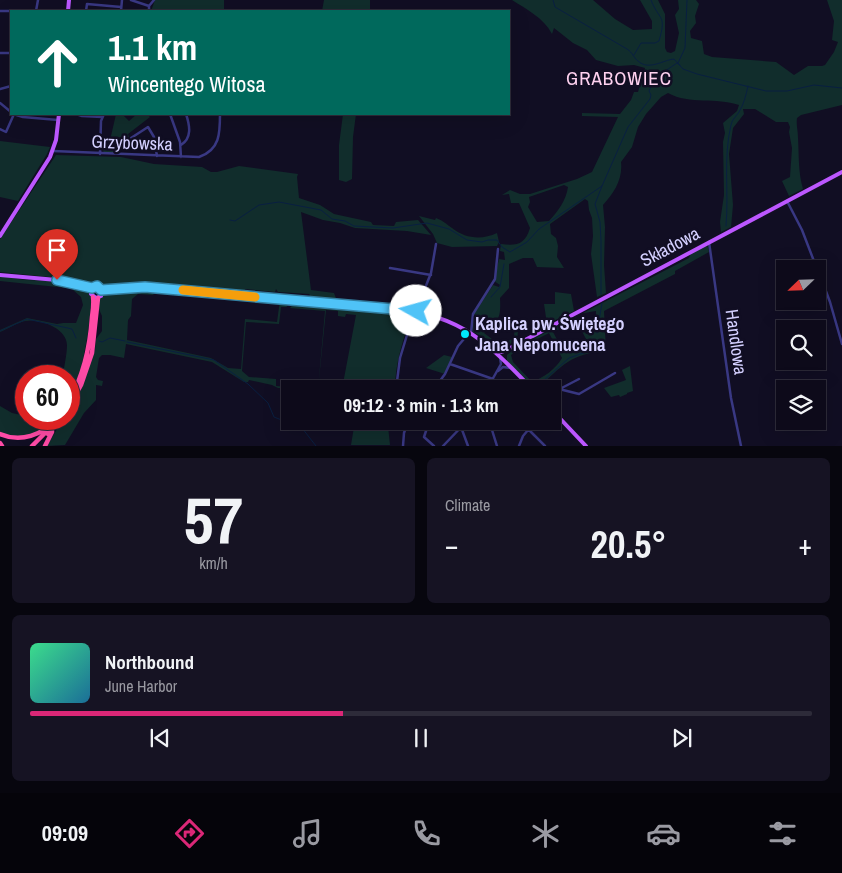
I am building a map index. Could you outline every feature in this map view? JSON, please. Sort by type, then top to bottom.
[{"type":"highway","points":[[80,376],[88,349],[96,293]]},
{"type":"highway","points":[[80,387],[92,353],[96,293]]},
{"type":"highway","points":[[0,434],[13,438],[30,436],[43,430]]},
{"type":"highway","points":[[32,446],[47,430]]},
{"type":"highway","points":[[36,446],[51,430]]},
{"type":"highway","points":[[46,446],[55,430]]},
{"type":"main road","points":[[0,236],[53,152],[59,115]]},
{"type":"main road","name":"Składowa","points":[[500,356],[506,351],[842,172]]},
{"type":"main road","points":[[0,275],[57,280],[96,293],[116,289],[145,287],[415,311],[444,319],[470,332],[494,350],[504,364],[513,369],[523,380]]},
{"type":"main road","name":"Składowa","points":[[494,350],[506,351]]},
{"type":"main road","points":[[504,364],[506,351]]},
{"type":"main road","points":[[561,420],[586,446]]},
{"type":"street","points":[[86,10],[87,4],[121,7],[122,0]]},
{"type":"street","points":[[131,0],[149,6]]},
{"type":"street","points":[[149,6],[154,0]]},
{"type":"street","points":[[149,6],[150,10]]},
{"type":"street","points":[[0,103],[10,111]]},
{"type":"street","points":[[0,129],[6,132],[12,115]]},
{"type":"street","points":[[79,115],[102,117],[100,154]]},
{"type":"street","points":[[170,115],[180,145],[181,157]]},
{"type":"street","points":[[180,145],[186,142],[188,138],[189,130],[186,115]]},
{"type":"street","name":"Grzybowska","points":[[53,152],[199,157],[210,152],[219,138],[220,115]]},
{"type":"street","points":[[30,116],[58,120]]},
{"type":"street","points":[[132,138],[148,126],[154,137],[157,156]]},
{"type":"street","points":[[788,201],[814,260]]},
{"type":"street","name":"Handlowa","points":[[709,242],[731,398],[741,446]]},
{"type":"street","points":[[396,380],[400,356],[415,311],[430,275],[436,244]]},
{"type":"street","points":[[442,380],[458,346],[470,332],[473,315],[494,281],[498,249]]},
{"type":"street","points":[[390,268],[430,275]]},
{"type":"street","points":[[826,292],[842,344]]},
{"type":"street","points":[[450,364],[493,379],[504,364]]},
{"type":"street","points":[[561,390],[578,394],[615,373]]},
{"type":"street","points":[[561,388],[579,379]]},
{"type":"street","points":[[403,446],[404,430]]},
{"type":"street","points":[[427,430],[424,437],[434,446]]},
{"type":"street","points":[[443,446],[458,430]]},
{"type":"street","points":[[462,430],[468,446]]},
{"type":"street","points":[[492,430],[497,446]]},
{"type":"street","points":[[519,446],[522,436],[527,430]]},
{"type":"street","points":[[529,430],[545,446]]},
{"type":"green space","points":[[155,0],[224,0],[224,10],[151,10]]},
{"type":"green space","points":[[324,0],[370,0],[370,10],[322,10]]},
{"type":"green space","points":[[512,0],[593,0],[615,19],[633,30],[652,29],[652,21],[640,0],[658,0],[665,14],[665,48],[667,52],[671,53],[675,51],[679,33],[675,15],[679,9],[678,0],[696,0],[699,4],[695,16],[696,23],[690,31],[691,38],[702,41],[704,54],[712,57],[776,62],[794,75],[808,66],[825,65],[834,52],[838,42],[832,40],[834,21],[827,0],[842,0],[842,105],[801,115],[797,118],[799,170],[803,189],[789,196],[782,181],[790,177],[792,148],[788,122],[776,122],[755,109],[743,109],[744,114],[733,128],[729,154],[733,205],[731,227],[721,232],[720,222],[724,195],[723,142],[725,133],[723,123],[737,111],[739,105],[721,101],[685,99],[668,93],[661,97],[646,114],[638,127],[632,147],[621,162],[621,174],[617,185],[603,205],[606,293],[597,297],[591,254],[592,218],[588,201],[585,199],[550,224],[551,234],[556,238],[558,246],[557,257],[564,268],[537,267],[533,258],[523,258],[509,264],[509,288],[500,298],[498,318],[484,333],[500,345],[514,338],[515,322],[519,322],[517,340],[499,350],[487,339],[473,332],[472,319],[493,285],[499,287],[500,285],[494,281],[499,259],[505,260],[504,252],[500,251],[501,244],[511,245],[523,241],[530,228],[519,203],[511,203],[509,194],[502,195],[510,190],[520,194],[530,194],[577,179],[592,172],[618,117],[582,116],[582,113],[620,114],[631,100],[634,92],[638,92],[645,68],[634,65],[618,66],[596,60],[587,50],[573,43],[554,28],[552,34],[540,19]],"holes":[[[564,185],[568,187],[561,206],[549,221],[537,222],[528,207],[529,197]]]},
{"type":"green space","points":[[116,115],[123,115],[129,121],[136,115],[148,115],[150,117],[128,134],[130,141],[114,143],[113,153],[102,150],[102,147],[109,145]]},
{"type":"green space","points":[[343,115],[356,115],[353,137],[352,179],[346,182],[339,180],[339,145]]},
{"type":"green space","points":[[0,141],[50,147],[18,201],[0,197]]},
{"type":"green space","points":[[56,155],[121,157],[154,164],[202,167],[211,172],[239,166],[298,174],[299,198],[320,205],[334,214],[371,222],[373,225],[394,226],[396,222],[418,220],[431,235],[407,231],[355,228],[301,212],[311,290],[334,293],[337,301],[415,309],[279,297],[279,295],[308,297],[310,295],[278,292],[276,289],[275,292],[245,289],[245,292],[276,295],[266,296],[139,285],[102,288],[98,285],[91,287],[59,278],[0,272],[0,239]]},
{"type":"green space","points":[[419,216],[435,220],[436,218],[457,232],[468,236],[486,237],[497,233],[499,242],[497,246],[452,247],[437,243],[433,234]]},
{"type":"green space","points":[[706,246],[708,247],[709,252],[675,271],[675,274],[604,311],[606,351],[575,358],[561,367],[547,380],[536,380],[549,373],[562,358],[549,333],[520,348],[511,355],[513,362],[530,380],[527,380],[507,361],[507,355],[515,347],[556,325],[558,325],[516,348],[558,326],[560,329],[553,332],[563,351],[586,339],[576,320],[563,327],[562,325],[576,317],[586,334],[593,333],[596,329],[596,311],[583,313],[689,258],[691,253]]},
{"type":"green space","points":[[0,276],[25,280],[54,281],[87,291],[92,298],[88,333],[80,372],[80,365],[65,365],[67,353],[66,339],[57,329],[31,320],[0,332],[0,330],[27,318],[57,324],[76,323],[83,305],[81,297],[72,289],[67,288],[0,281]]},
{"type":"green space","points":[[135,288],[157,290],[153,295],[138,294],[132,299],[127,340],[211,358],[228,368],[241,369],[245,319],[277,322],[280,300],[287,307],[281,307],[279,324],[246,322],[242,371],[249,377],[276,379],[276,386],[281,386],[281,388],[249,380],[244,382],[212,362],[126,344],[124,358],[102,355],[99,358],[96,377],[98,380],[103,381],[102,386],[96,385],[96,400],[80,420],[80,387],[95,349],[96,339],[102,331],[102,316],[98,307],[98,301],[103,294]]},
{"type":"green space","points":[[555,292],[571,294],[574,311],[547,324],[544,304],[555,304]]},
{"type":"green space","points":[[294,303],[413,313],[401,349],[396,380],[344,380],[356,315],[346,314],[345,317],[338,316],[338,311],[326,310],[319,380],[325,311],[290,308]]},
{"type":"green space","points":[[444,355],[452,357],[445,374],[426,368]]},
{"type":"green space","points":[[630,366],[633,391],[620,397],[619,395],[611,397],[604,388],[626,380],[622,370]]},
{"type":"green space","points":[[0,406],[15,414],[15,430],[40,430],[23,436],[0,433]]},
{"type":"green space","points":[[56,430],[74,430],[65,445],[47,446]]},
{"type":"green space","points":[[354,430],[388,430],[390,445],[351,445]]},
{"type":"waterway","points":[[553,0],[555,7],[627,49],[642,64],[651,65],[674,59],[683,69],[697,74],[766,91],[787,91],[814,85],[842,88]]},
{"type":"waterway","points":[[634,55],[641,43],[655,43],[659,41],[662,22],[651,0]]},
{"type":"waterway","points":[[678,63],[685,48],[687,0]]},
{"type":"waterway","points":[[230,220],[235,221],[259,205],[279,202],[321,210],[332,219],[345,221],[354,226],[393,228],[427,223],[449,229],[467,240],[482,242],[497,240],[502,247],[510,252],[527,242],[539,229],[602,186],[628,127],[650,99],[649,91],[655,78],[677,63],[680,65]]},
{"type":"waterway","points":[[726,226],[727,150],[729,137],[733,120],[742,106],[748,86]]},
{"type":"waterway","points":[[601,294],[600,222],[595,204],[602,186]]},
{"type":"waterway","points":[[491,297],[500,287],[504,264]]},
{"type":"waterway","points":[[597,333],[602,303]]},
{"type":"waterway","points":[[0,331],[27,319],[72,329],[76,338]]},
{"type":"waterway","points":[[99,341],[102,342],[110,338],[125,341]]},
{"type":"waterway","points":[[544,380],[569,358],[589,351],[593,341]]},
{"type":"waterway","points":[[127,342],[214,360],[248,384],[268,403],[274,417],[302,428],[316,446]]},
{"type":"slow traffic","points":[[183,290],[255,297]]},
{"type":"place","name":"Kaplica pw. Świętego Jana Nepomucena","points":[[465,334]]},
{"type":"district","name":"GRABOWIEC","points":[[619,78]]},
{"type":"route","points":[[57,280],[92,288],[97,286],[101,290],[145,287],[416,311]]}]
